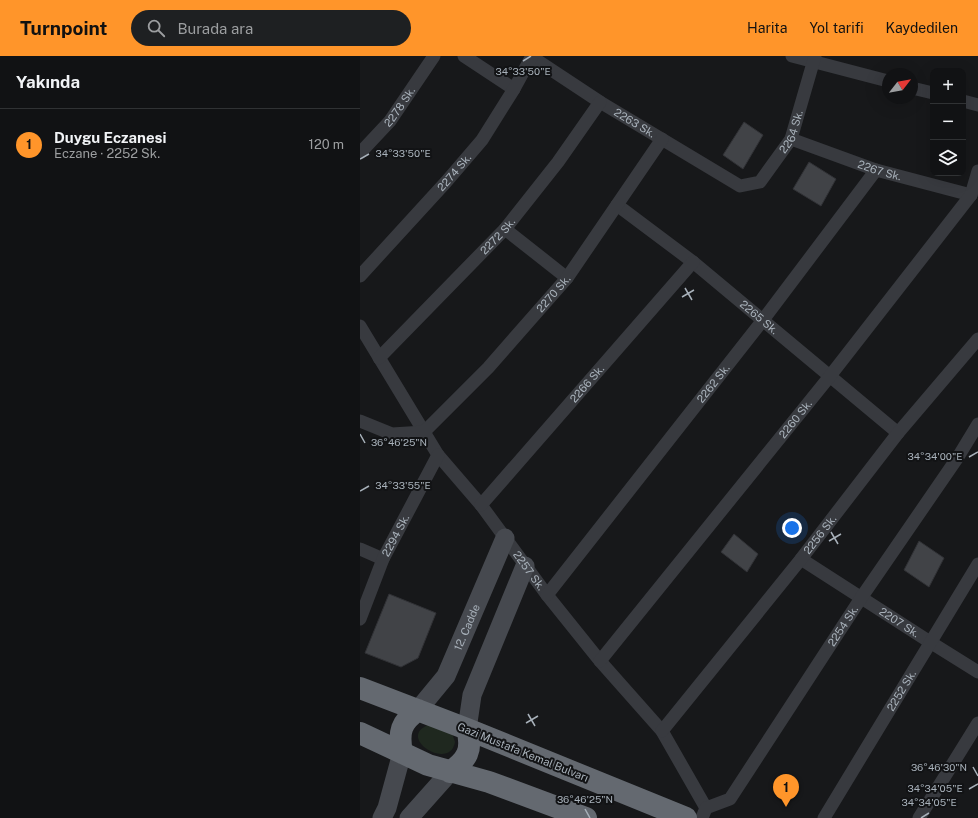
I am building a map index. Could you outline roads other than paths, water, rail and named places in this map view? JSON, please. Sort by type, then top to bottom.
[{"type":"highway","name":"Gazi Mustafa Kemal Bulvarı","points":[[360,688],[467,729],[686,818]]},
{"type":"highway","points":[[402,752],[399,740],[401,730],[407,719],[418,710]]},
{"type":"highway","points":[[450,772],[461,764],[466,756],[470,738],[467,729]]},
{"type":"highway","points":[[360,733],[428,765],[489,782],[586,818]]},
{"type":"main road","name":"12. Cadde","points":[[418,710],[446,676],[505,538]]},
{"type":"main road","points":[[467,729],[472,695],[525,566]]},
{"type":"main road","points":[[382,818],[387,808],[402,752]]},
{"type":"main road","points":[[409,818],[450,772]]},
{"type":"street","name":"2278 Sk.","points":[[360,153],[390,121],[434,56]]},
{"type":"street","points":[[464,56],[514,89]]},
{"type":"street","name":"2274 Sk.","points":[[360,276],[446,182],[482,140],[514,89],[532,56]]},
{"type":"street","name":"2263 Sk.","points":[[532,56],[600,102],[740,186]]},
{"type":"street","points":[[792,56],[814,59],[882,79]]},
{"type":"street","name":"2264 Sk.","points":[[740,186],[760,182],[791,139],[814,59]]},
{"type":"street","points":[[918,89],[930,92]]},
{"type":"street","name":"2272 Sk.","points":[[379,358],[505,229],[558,162],[600,102]]},
{"type":"street","points":[[966,102],[978,105]]},
{"type":"street","name":"2270 Sk.","points":[[424,432],[488,368],[567,278],[662,139]]},
{"type":"street","name":"2267 Sk.","points":[[791,139],[876,170],[971,195]]},
{"type":"street","name":"2262 Sk.","points":[[547,595],[763,320],[876,170]]},
{"type":"street","name":"2260 Sk.","points":[[600,661],[830,376],[971,195],[978,170]]},
{"type":"street","name":"2265 Sk.","points":[[618,205],[693,262],[898,433]]},
{"type":"street","points":[[505,229],[567,278]]},
{"type":"street","name":"2266 Sk.","points":[[481,505],[693,262]]},
{"type":"street","name":"2257 Sk.","points":[[360,326],[438,455],[481,505],[547,595],[600,661],[662,731],[704,813]]},
{"type":"street","name":"2256 Sk.","points":[[662,731],[801,559],[898,433],[978,339]]},
{"type":"street","points":[[360,421],[392,434],[424,432]]},
{"type":"street","name":"2254 Sk.","points":[[704,813],[730,799],[861,598],[958,457],[978,424]]},
{"type":"street","name":"2294 Sk.","points":[[360,619],[383,559],[438,455]]},
{"type":"street","points":[[360,549],[383,559]]},
{"type":"street","name":"2207 Sk.","points":[[801,559],[978,672]]},
{"type":"street","name":"2252 Sk.","points":[[824,818],[978,564]]},
{"type":"street","points":[[919,818],[978,724]]},
{"type":"place","name":"Duygu Eczanesi","points":[[786,807]]}]
